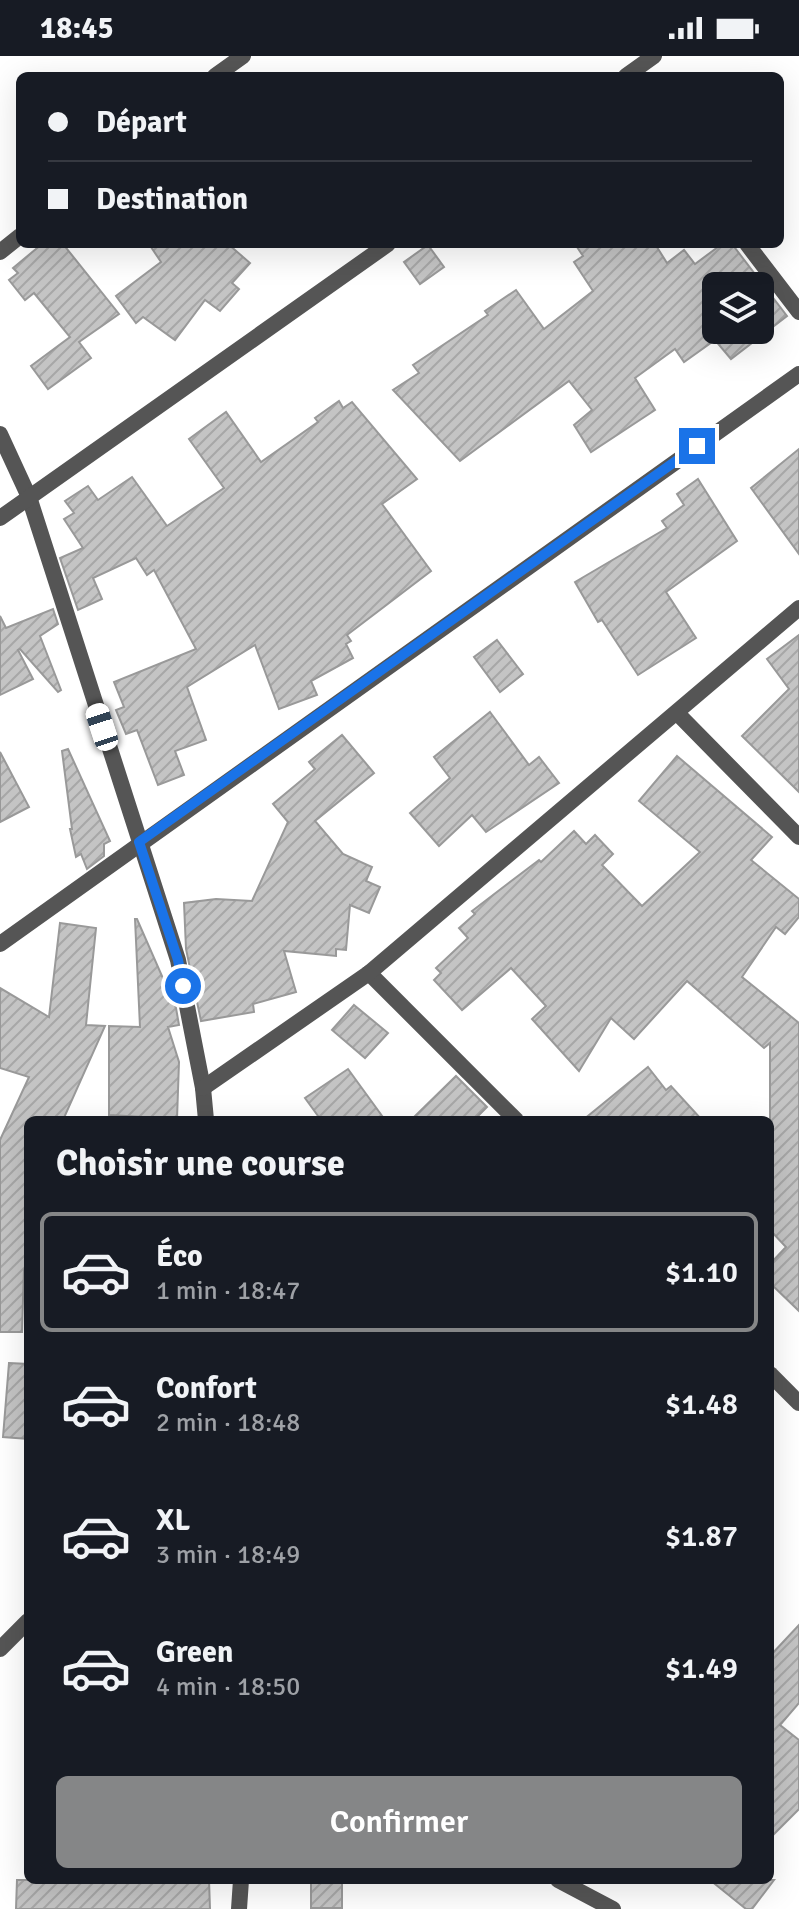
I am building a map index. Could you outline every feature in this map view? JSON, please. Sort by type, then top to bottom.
[{"type":"street","points":[[221,72],[243,56]]},
{"type":"street","points":[[632,72],[654,56]]},
{"type":"street","points":[[0,252],[16,239]]},
{"type":"street","points":[[0,518],[382,248]]},
{"type":"street","points":[[750,248],[799,312]]},
{"type":"street","points":[[0,944],[799,374]]},
{"type":"street","points":[[0,434],[29,497],[178,960],[206,1116]]},
{"type":"street","points":[[203,1088],[369,973],[799,608]]},
{"type":"street","points":[[677,713],[799,837]]},
{"type":"street","points":[[369,973],[512,1116]]},
{"type":"street","points":[[774,1378],[799,1403]]},
{"type":"street","points":[[0,1649],[24,1625]]},
{"type":"street","points":[[239,1909],[241,1884]]},
{"type":"street","points":[[566,1884],[613,1909]]},
{"type":"building","points":[[37,248],[66,248],[119,314],[79,342],[91,358],[48,389],[31,366],[70,337],[34,293],[25,300],[9,280],[18,273],[13,268]]},
{"type":"building","points":[[152,248],[233,248],[250,263],[232,283],[239,289],[220,311],[205,300],[175,340],[143,317],[136,323],[116,296],[161,262]]},
{"type":"building","points":[[424,248],[430,248],[444,267],[420,284],[404,262]]},
{"type":"building","points":[[578,248],[658,248],[667,263],[684,250],[695,264],[717,248],[735,248],[753,272],[702,272],[702,344],[709,344],[684,362],[675,349],[635,378],[655,410],[591,452],[574,425],[592,410],[569,381],[460,461],[393,390],[419,373],[413,365],[488,315],[485,311],[516,290],[544,329],[593,291],[574,262],[583,256]]},
{"type":"building","points":[[774,299],[787,316],[774,326]]},
{"type":"building","points":[[718,344],[751,344],[731,359]]},
{"type":"building","points":[[339,401],[343,408],[352,402],[417,479],[382,504],[431,571],[347,635],[351,641],[346,644],[353,658],[311,681],[317,695],[279,709],[255,645],[187,687],[206,740],[175,751],[184,775],[158,785],[137,730],[126,734],[116,710],[124,707],[114,682],[196,649],[154,570],[147,575],[136,558],[93,578],[102,599],[78,610],[60,558],[83,548],[64,519],[74,513],[65,501],[88,486],[98,500],[132,477],[167,526],[224,488],[189,439],[226,412],[261,462],[318,422],[315,418]]},
{"type":"building","points":[[799,449],[799,554],[751,488]]},
{"type":"building","points":[[698,479],[737,541],[666,592],[696,638],[638,675],[602,620],[598,622],[575,582],[667,528],[662,521],[684,505],[677,494]]},
{"type":"building","points":[[53,609],[58,624],[40,636],[61,690],[58,692],[20,649],[33,679],[0,695],[0,616],[6,628]]},
{"type":"building","points":[[799,635],[799,792],[742,736],[789,689],[767,659]]},
{"type":"building","points":[[497,640],[523,674],[500,692],[474,657]]},
{"type":"building","points":[[490,712],[529,765],[539,757],[559,783],[486,832],[472,815],[439,846],[410,813],[450,778],[434,757]]},
{"type":"building","points":[[342,735],[374,773],[315,821],[343,854],[372,867],[366,881],[380,887],[369,913],[350,905],[346,950],[336,949],[336,956],[284,951],[296,992],[253,1004],[254,1012],[201,1021],[186,949],[184,903],[216,899],[252,901],[288,822],[273,804],[315,769],[309,762]]},
{"type":"building","points":[[68,749],[110,841],[104,844],[104,856],[87,869],[81,854],[76,857],[70,829],[62,751]]},
{"type":"building","points":[[0,752],[29,807],[0,822]]},
{"type":"building","points":[[677,756],[772,837],[751,860],[799,899],[799,917],[785,934],[776,927],[742,977],[799,1023],[799,1311],[774,1287],[774,1260],[786,1247],[774,1234],[774,1116],[770,1116],[770,1043],[764,1048],[687,981],[634,1039],[611,1018],[579,1071],[532,1019],[546,1006],[511,968],[462,1010],[434,980],[441,973],[436,968],[468,938],[459,928],[475,914],[472,911],[539,860],[541,862],[574,831],[586,844],[595,835],[613,854],[602,865],[642,906],[700,852],[639,801]]},
{"type":"building","points":[[135,919],[176,1008],[179,1025],[168,1027],[179,1062],[177,1116],[109,1115],[109,1026],[140,1027]]},
{"type":"building","points":[[60,923],[96,928],[86,1025],[105,1026],[65,1116],[24,1116],[22,1332],[0,1332],[0,1140],[29,1077],[0,1068],[0,988],[49,1017]]},
{"type":"building","points":[[354,1005],[388,1033],[365,1058],[332,1030]]},
{"type":"building","points":[[648,1067],[666,1090],[671,1086],[698,1116],[588,1116]]},
{"type":"building","points":[[348,1069],[382,1116],[318,1116],[305,1098]]},
{"type":"building","points":[[456,1076],[487,1107],[478,1116],[415,1116]]},
{"type":"building","points":[[9,1363],[24,1364],[24,1439],[3,1437]]},
{"type":"building","points":[[799,1625],[799,1703],[780,1725],[799,1740],[799,1809],[774,1834],[774,1652]]},
{"type":"building","points":[[17,1880],[24,1880],[24,1884],[209,1884],[210,1909],[16,1909]]},
{"type":"building","points":[[311,1884],[342,1884],[342,1908],[311,1908]]},
{"type":"building","points":[[715,1884],[771,1884],[752,1909],[746,1909]]},
{"type":"route","points":[[183,986],[178,960],[139,842],[697,446]]}]
